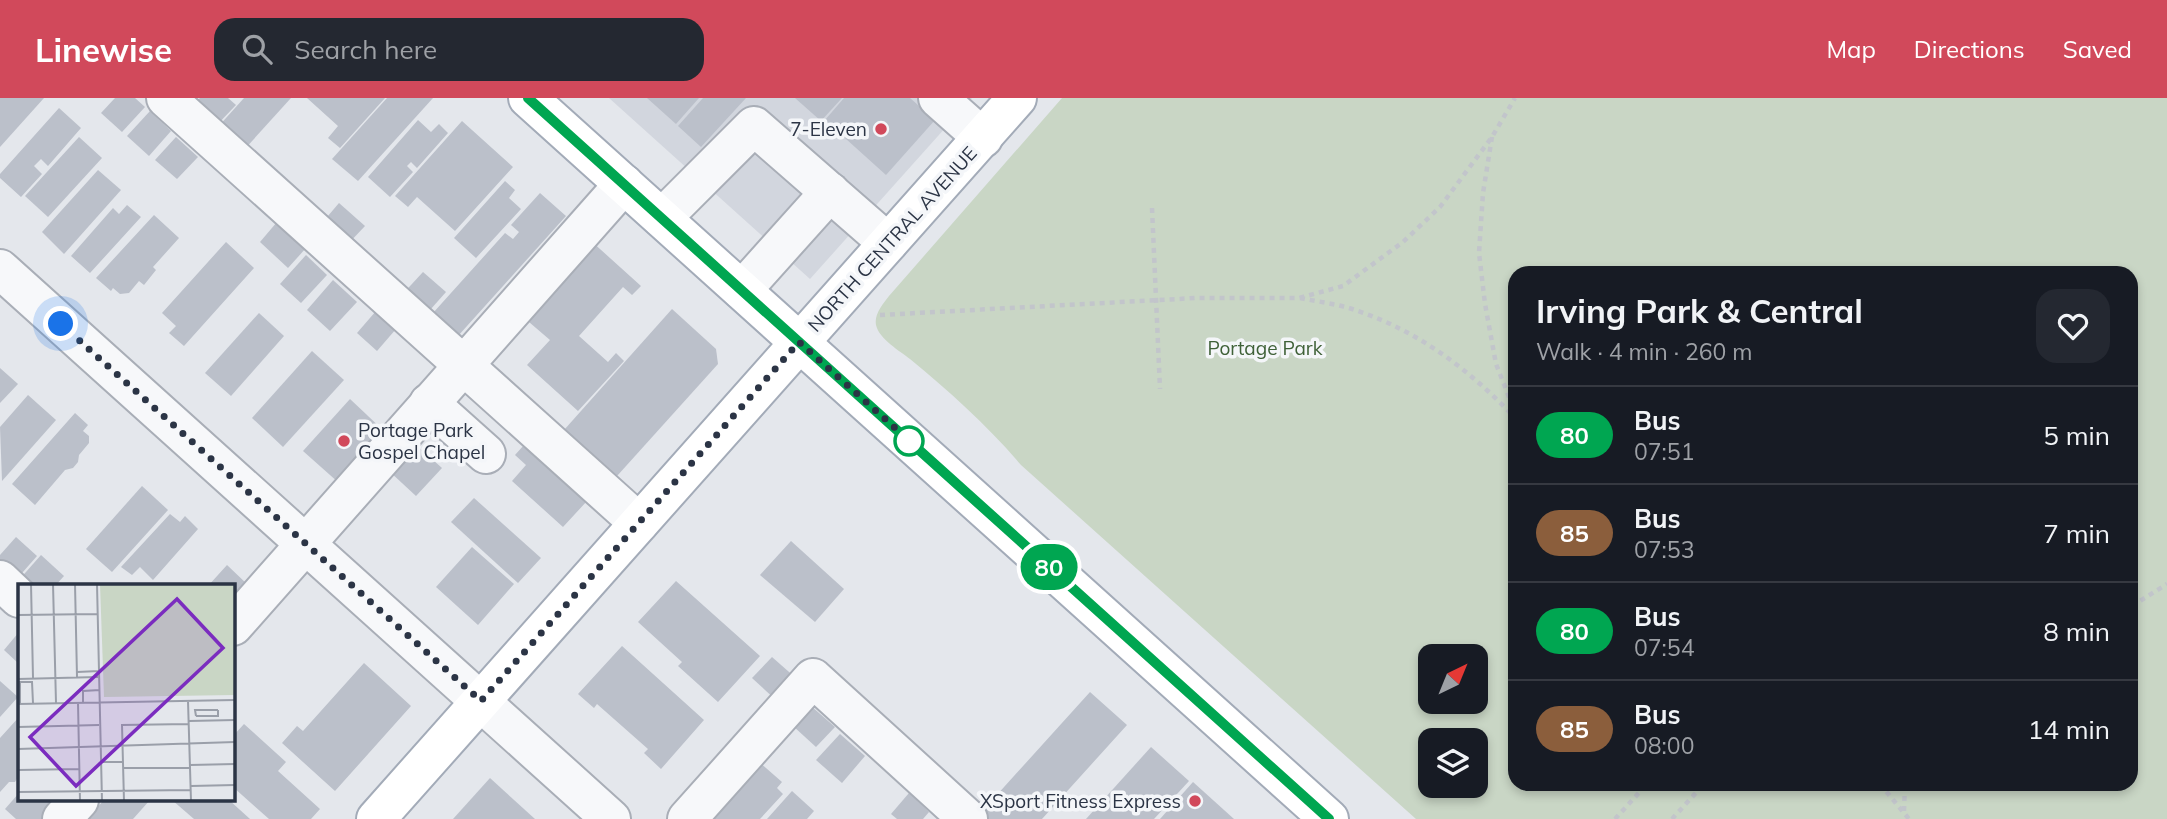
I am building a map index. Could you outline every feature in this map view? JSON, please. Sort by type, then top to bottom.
[{"type":"main road","points":[[528,98],[1329,819]]},
{"type":"main road","name":"NORTH CENTRAL AVENUE","points":[[376,819],[1017,98]]},
{"type":"street","points":[[166,98],[639,523]]},
{"type":"street","points":[[938,98],[983,138]]},
{"type":"street","points":[[662,218],[754,126],[888,243]]},
{"type":"street","points":[[234,625],[624,184]]},
{"type":"street","points":[[742,290],[830,192]]},
{"type":"street","points":[[0,269],[611,819]]},
{"type":"street","points":[[429,403],[486,454]]},
{"type":"street","points":[[0,580],[18,597]]},
{"type":"street","points":[[687,819],[813,678],[968,819]]},
{"type":"street","points":[[62,819],[77,802]]},
{"type":"path","points":[[1299,298],[1343,286],[1403,242],[1440,206],[1492,137],[1515,98]]},
{"type":"path","points":[[1492,137],[1483,193],[1479,253],[1496,364],[1508,396]]},
{"type":"path","points":[[1152,208],[1160,389]]},
{"type":"path","points":[[880,315],[1155,300],[1299,298],[1356,310],[1406,330],[1487,387],[1508,409]]},
{"type":"path","points":[[2138,602],[2167,584]]},
{"type":"path","points":[[1615,819],[1641,791]]},
{"type":"path","points":[[1672,819],[1698,791]]},
{"type":"path","points":[[1886,791],[1909,819]]},
{"type":"path","points":[[1904,813],[1905,791]]},
{"type":"shaded area","points":[[609,98],[972,98],[810,279]]},
{"type":"green space","name":"Portage Park","points":[[1062,98],[2167,98],[2167,819],[1416,819],[1021,465],[954,397],[885,340],[876,325],[876,317],[889,296]]},
{"type":"building","points":[[0,98],[44,98],[0,147]]},
{"type":"building","points":[[115,98],[135,98],[145,107],[122,132],[101,113]]},
{"type":"building","points":[[200,98],[228,98],[236,105],[214,128],[191,107]]},
{"type":"building","points":[[244,98],[291,98],[243,151],[217,128]]},
{"type":"building","points":[[307,98],[385,98],[340,148],[328,138],[338,126]]},
{"type":"building","points":[[387,98],[433,98],[358,181],[332,159]]},
{"type":"building","points":[[647,98],[699,98],[676,124]]},
{"type":"building","points":[[703,98],[746,98],[701,147],[678,126]]},
{"type":"building","points":[[795,98],[842,98],[821,121]]},
{"type":"building","name":"7-Eleven","points":[[844,98],[910,98],[935,120],[886,175],[825,120]]},
{"type":"building","points":[[59,108],[81,128],[48,166],[41,159],[34,166],[42,174],[21,197],[0,178],[0,174]]},
{"type":"building","points":[[150,111],[171,131],[149,156],[127,136]]},
{"type":"building","points":[[418,120],[431,132],[439,124],[448,133],[417,168],[411,162],[407,166],[413,172],[390,197],[368,177]]},
{"type":"building","points":[[462,121],[513,167],[455,231],[417,197],[408,207],[395,196]]},
{"type":"building","points":[[79,137],[102,158],[48,217],[25,196]]},
{"type":"building","points":[[176,137],[198,157],[177,179],[155,160]]},
{"type":"building","points":[[98,170],[121,190],[64,254],[42,232]]},
{"type":"building","points":[[505,181],[515,190],[509,198],[521,209],[476,258],[454,238]]},
{"type":"building","points":[[540,193],[566,216],[449,346],[424,323],[505,233],[513,239],[519,232],[511,225]]},
{"type":"building","points":[[339,203],[365,226],[347,245],[322,223]]},
{"type":"building","points":[[127,205],[141,217],[90,273],[71,256],[113,208],[119,214]]},
{"type":"building","points":[[154,215],[179,238],[153,267],[156,270],[144,285],[139,281],[129,293],[120,294],[113,288],[111,291],[96,278]]},
{"type":"building","points":[[277,222],[306,248],[288,268],[260,242]]},
{"type":"building","points":[[590,240],[641,286],[632,295],[623,287],[579,336],[608,362],[616,353],[624,361],[578,411],[527,365],[550,340],[522,316]]},
{"type":"building","points":[[226,242],[254,268],[184,346],[169,333],[176,326],[162,313]]},
{"type":"building","points":[[306,255],[327,275],[301,303],[280,284]]},
{"type":"building","points":[[423,272],[446,292],[422,319],[399,298]]},
{"type":"building","points":[[333,280],[357,302],[330,331],[307,310]]},
{"type":"building","points":[[672,309],[716,349],[718,364],[608,486],[556,439]]},
{"type":"building","points":[[376,311],[396,329],[377,351],[357,333]]},
{"type":"building","points":[[259,313],[284,336],[231,396],[205,373]]},
{"type":"building","points":[[312,351],[344,380],[283,447],[252,418]]},
{"type":"building","points":[[0,368],[18,384],[0,403]]},
{"type":"building","points":[[28,395],[56,420],[2,481],[0,427]]},
{"type":"building","name":"Portage Park Gospel Chapel","points":[[350,399],[385,432],[339,483],[303,451]]},
{"type":"building","points":[[75,413],[88,425],[83,431],[89,436],[89,443],[73,468],[65,470],[35,505],[12,484]]},
{"type":"building","points":[[414,443],[442,468],[416,496],[389,471]]},
{"type":"building","points":[[524,445],[587,501],[563,527],[512,481],[526,465],[515,455]]},
{"type":"building","points":[[142,486],[168,510],[112,572],[86,549]]},
{"type":"building","points":[[474,498],[541,558],[518,583],[451,522]]},
{"type":"building","points":[[170,514],[180,522],[185,516],[198,529],[153,580],[140,567],[132,575],[121,567]]},
{"type":"building","points":[[16,537],[37,556],[15,581],[0,567],[0,555]]},
{"type":"building","points":[[791,541],[844,589],[815,622],[760,575]]},
{"type":"building","points":[[472,547],[514,584],[478,625],[436,587]]},
{"type":"building","points":[[41,555],[64,576],[57,584],[22,584],[18,581]]},
{"type":"building","points":[[227,565],[248,585],[234,602],[234,584],[210,584]]},
{"type":"building","points":[[676,581],[760,656],[718,702],[678,666],[682,662],[638,622]]},
{"type":"building","points":[[18,633],[18,663],[4,650]]},
{"type":"building","points":[[622,646],[704,720],[661,769],[644,753],[648,749],[597,704],[594,708],[578,694]]},
{"type":"building","points":[[772,657],[797,679],[777,701],[752,678]]},
{"type":"building","points":[[364,663],[411,706],[335,791],[282,743],[297,726],[303,731]]},
{"type":"building","points":[[0,681],[18,697],[0,717]]},
{"type":"building","points":[[1090,692],[1127,725],[1042,819],[975,819],[971,816],[983,804],[986,807]]},
{"type":"building","points":[[811,706],[835,727],[816,747],[793,726]]},
{"type":"building","points":[[18,718],[18,777],[0,792],[0,738]]},
{"type":"building","points":[[244,724],[286,762],[278,771],[320,809],[311,819],[269,819],[234,788],[234,735]]},
{"type":"building","points":[[840,734],[865,756],[842,783],[816,760]]},
{"type":"building","points":[[1151,747],[1189,781],[1154,819],[1086,819]]},
{"type":"building","points":[[759,762],[782,782],[777,788],[783,794],[760,819],[708,819]]},
{"type":"building","points":[[490,778],[535,819],[453,819]]},
{"type":"building","name":"XSport Fitness Express","points":[[1193,782],[1234,819],[1160,819]]},
{"type":"building","points":[[792,791],[814,811],[807,819],[767,819]]},
{"type":"building","points":[[909,793],[929,812],[923,819],[897,819],[891,814]]},
{"type":"building","points":[[18,794],[18,802],[63,802],[48,819],[16,819],[5,809]]},
{"type":"building","points":[[102,802],[148,802],[133,819],[87,819]]},
{"type":"building","points":[[174,802],[231,802],[250,819],[194,819]]},
{"type":"bus line","name":"80","points":[[528,98],[1329,819]]},
{"type":"place","name":"7-Eleven","points":[[881,129]]},
{"type":"place","name":"Portage Park Gospel Chapel","points":[[344,441]]},
{"type":"place","name":"XSport Fitness Express","points":[[1195,801]]},
{"type":"route","points":[[61,324],[481,701],[799,342],[912,443],[909,441]]}]
